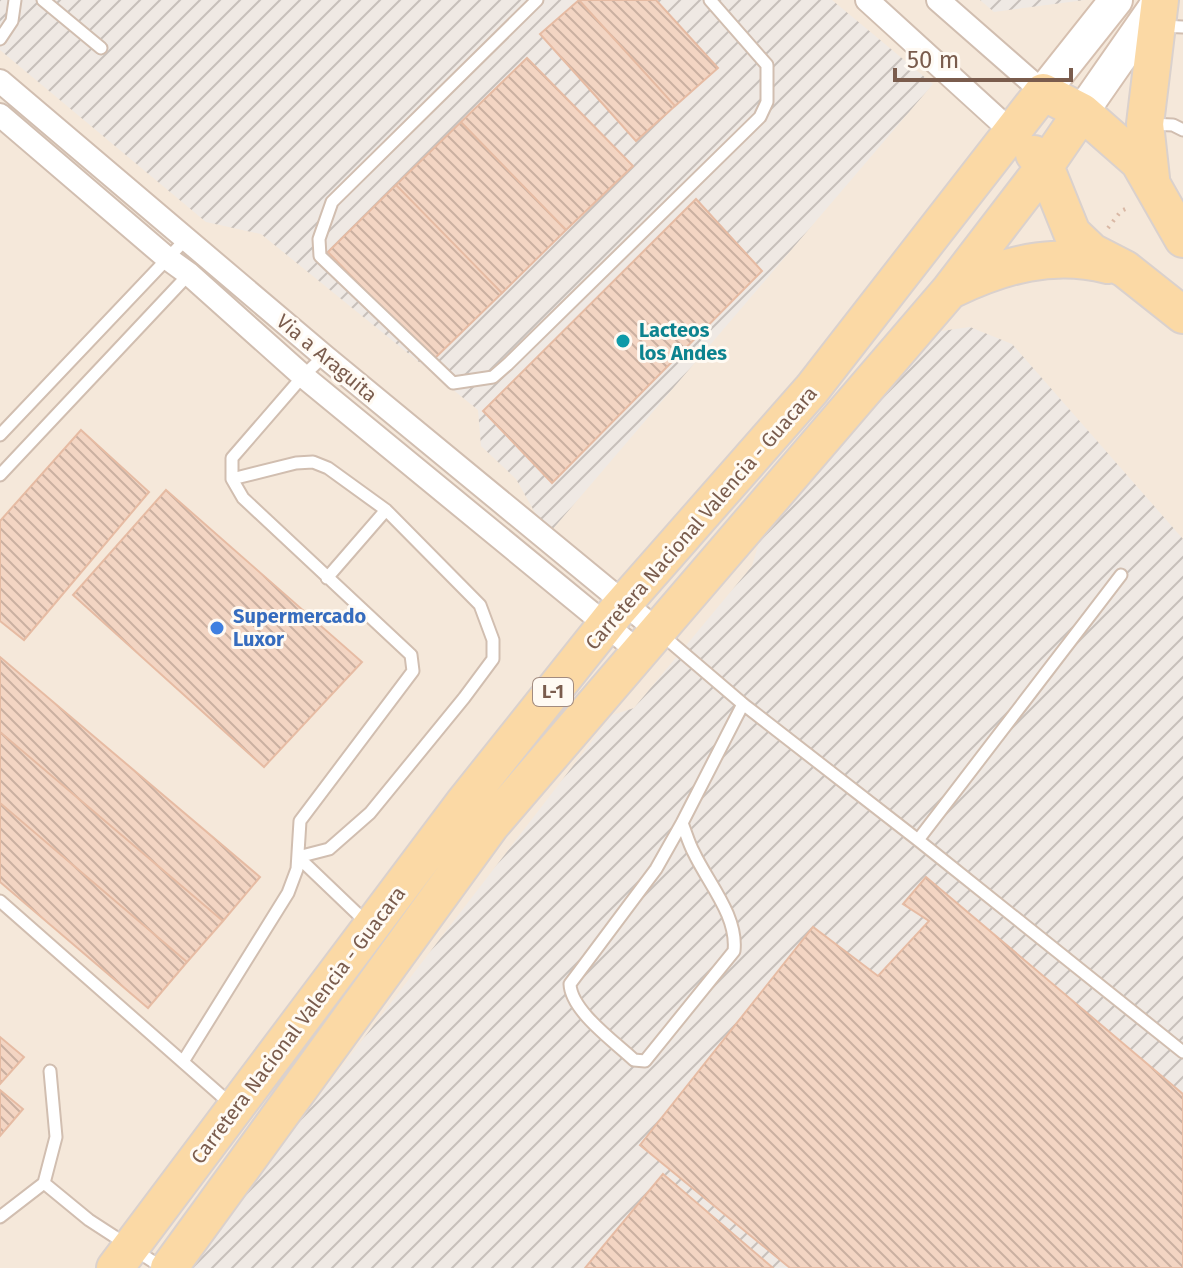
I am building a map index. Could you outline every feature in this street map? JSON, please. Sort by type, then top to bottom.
[{"type":"main road","name":"Carretera Nacional Valencia - Guacara","points":[[122,1258],[370,926],[615,614],[812,389],[1116,0]]},
{"type":"main road","name":"Carretera Nacional Valencia - Guacara","points":[[166,1268],[491,825],[950,290],[1045,166],[1082,112],[1165,13]]},
{"type":"main road","points":[[1165,13],[1145,124],[1171,212]]},
{"type":"main road","points":[[1043,92],[1082,112],[1120,142],[1139,162],[1171,212]]},
{"type":"main road","points":[[1013,133],[1045,166],[1072,233],[1092,252],[1125,269],[1183,315]]},
{"type":"main road","points":[[950,290],[1000,268],[1044,260],[1085,259],[1125,269]]},
{"type":"street","points":[[867,0],[1013,133]]},
{"type":"street","points":[[938,0],[1043,92]]},
{"type":"street","name":"Via a Araguita","points":[[0,81],[324,356],[648,642]]},
{"type":"street","name":"Via a Araguita","points":[[0,115],[189,274],[303,376],[615,614]]},
{"type":"lane","points":[[0,39],[12,21],[15,0]]},
{"type":"lane","points":[[43,0],[101,48]]},
{"type":"lane","points":[[537,0],[332,202],[319,239],[320,256],[453,383],[493,377],[760,117],[767,102],[767,65],[718,3]]},
{"type":"lane","points":[[1145,124],[1173,125],[1183,130]]},
{"type":"lane","points":[[0,435],[187,238]]},
{"type":"lane","points":[[0,475],[208,256]]},
{"type":"lane","points":[[184,1060],[288,893],[297,869],[300,821],[413,671],[411,655],[243,498],[232,479],[232,458],[324,356]]},
{"type":"lane","points":[[232,479],[296,463],[313,462],[328,468],[386,510],[480,605],[493,640],[493,659],[370,813],[329,849],[298,857]]},
{"type":"lane","points":[[327,578],[386,510]]},
{"type":"lane","points":[[918,840],[1121,575]]},
{"type":"lane","points":[[648,642],[743,704],[1183,1052]]},
{"type":"lane","points":[[682,823],[693,852],[723,904],[736,938],[734,951],[645,1061],[634,1060],[577,1006],[570,984],[656,869],[743,704]]},
{"type":"lane","points":[[298,857],[370,926]]},
{"type":"lane","points":[[0,901],[236,1109]]},
{"type":"lane","points":[[0,1217],[44,1183],[56,1137],[50,1071]]},
{"type":"lane","points":[[44,1183],[89,1220],[122,1258],[166,1268]]},
{"type":"path","points":[[1092,252],[1121,211],[1171,212]]},
{"type":"shaded area","points":[[0,0],[1183,0],[1183,1268],[0,1268]]},
{"type":"shaded area","points":[[0,0],[832,0],[933,84],[552,530],[538,518],[516,479],[481,446],[478,410],[261,234],[206,222],[0,50]]},
{"type":"shaded area","points":[[980,0],[1085,0],[994,12]]},
{"type":"shaded area","points":[[970,327],[1012,344],[1183,539],[1183,1268],[187,1268],[612,715],[634,708],[752,566],[760,539],[934,332]]},
{"type":"building","points":[[579,0],[675,106],[636,141],[540,34]]},
{"type":"building","points":[[579,0],[656,0],[718,68],[675,106]]},
{"type":"building","points":[[527,58],[633,166],[566,230],[461,122]]},
{"type":"building","points":[[461,122],[566,230],[502,293],[396,185]]},
{"type":"building","points":[[396,185],[502,293],[433,360],[328,252]]},
{"type":"building","name":"Lacteos los Andes","points":[[696,199],[762,271],[552,483],[483,411]]},
{"type":"building","points":[[81,430],[149,492],[24,640],[0,621],[0,521]]},
{"type":"building","name":"Supermercado Luxor","points":[[166,490],[362,662],[264,767],[73,595]]},
{"type":"building","points":[[0,657],[260,877],[223,921],[0,732]]},
{"type":"building","points":[[0,732],[223,921],[187,962],[0,803]]},
{"type":"building","points":[[0,803],[187,962],[148,1008],[0,882]]},
{"type":"building","points":[[926,877],[1183,1094],[1183,1268],[790,1268],[640,1145],[813,927],[878,976],[929,921],[903,904]]},
{"type":"building","points":[[0,1037],[24,1057],[0,1084]]},
{"type":"building","points":[[0,1090],[23,1109],[0,1136]]},
{"type":"building","points":[[663,1174],[773,1268],[585,1268]]},
{"type":"place","name":"Lacteos los Andes","points":[[623,341]]},
{"type":"place","name":"Supermercado Luxor","points":[[217,628]]}]
